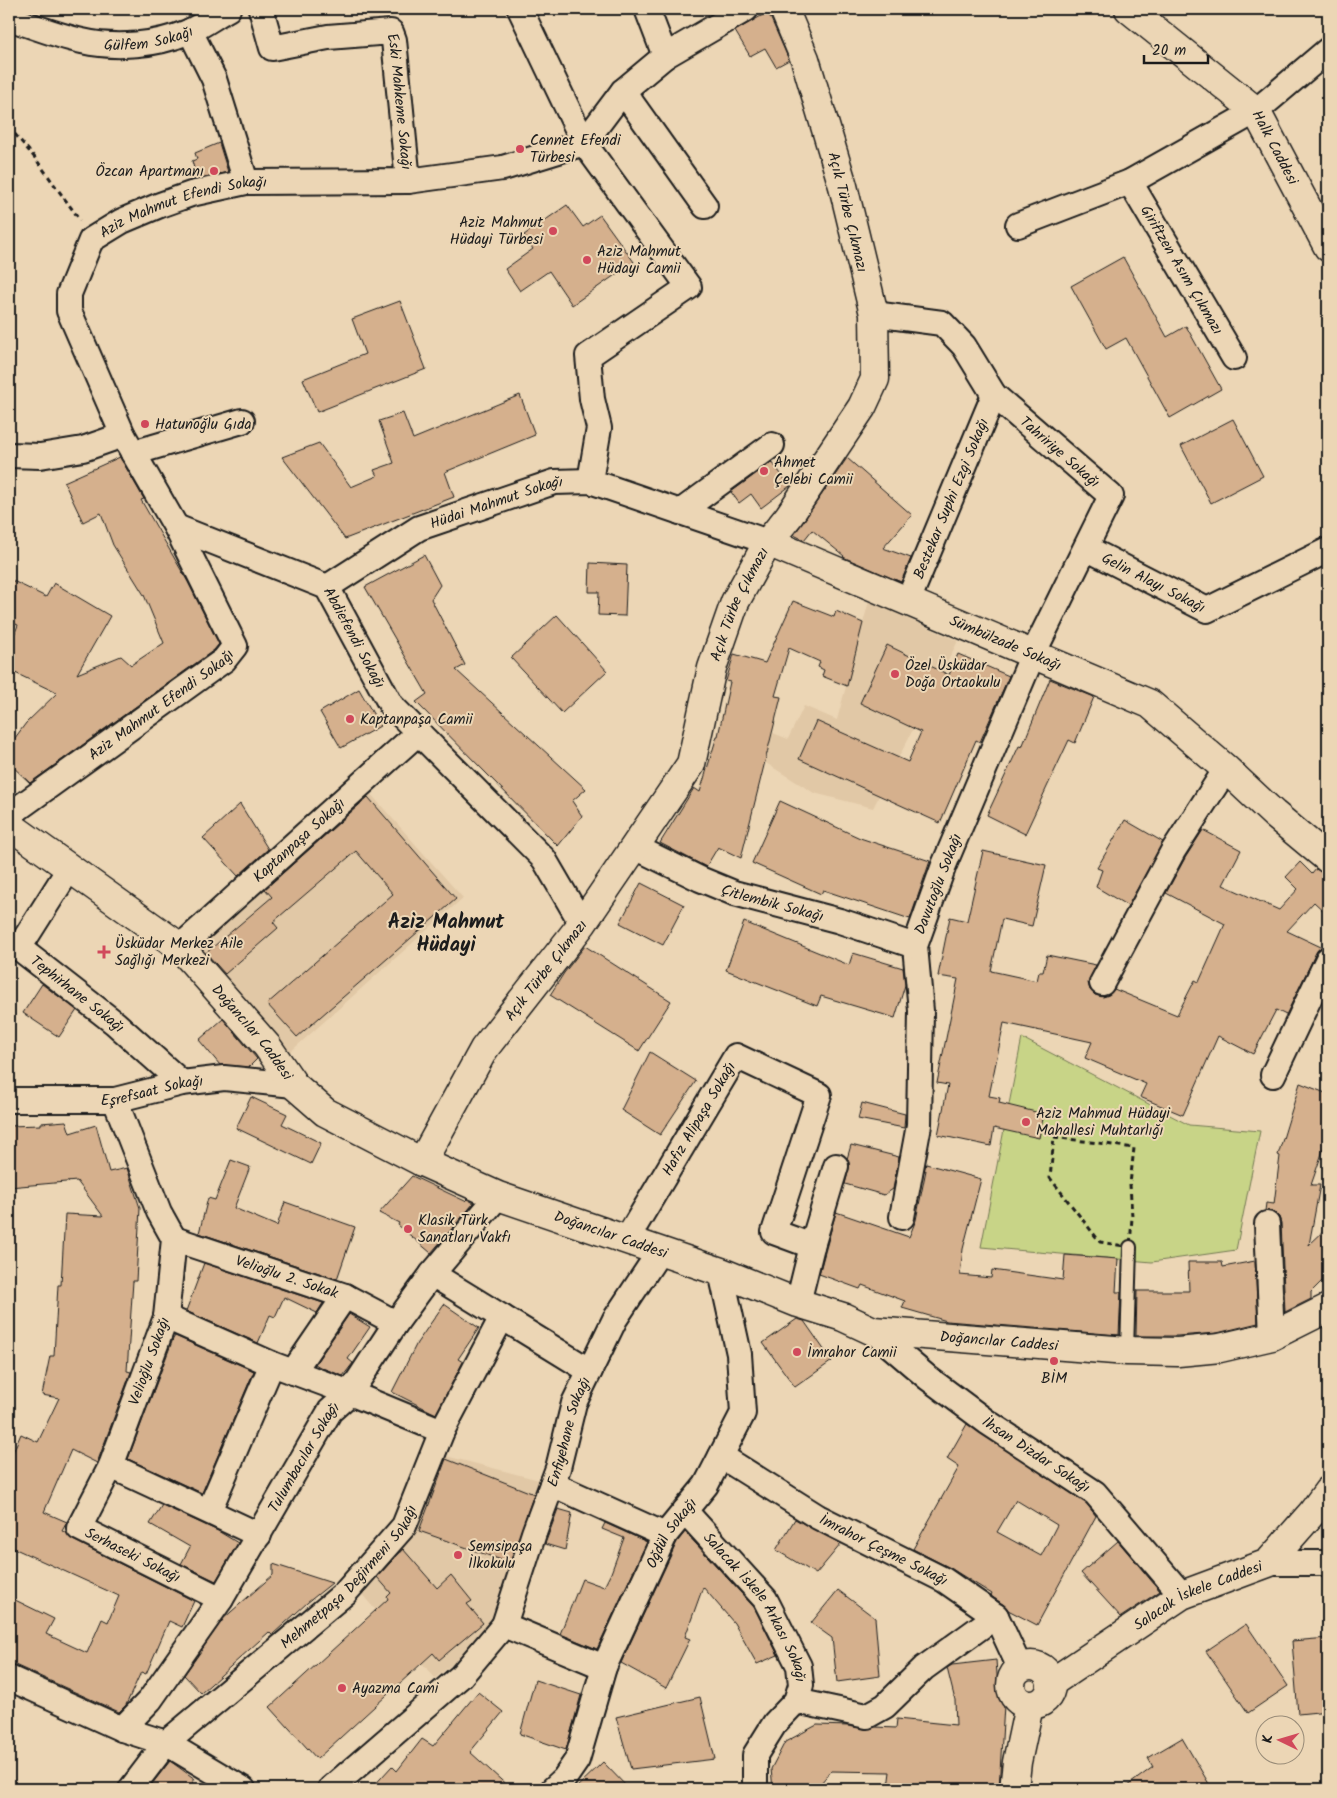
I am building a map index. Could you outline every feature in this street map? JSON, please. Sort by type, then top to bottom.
[{"type":"street","points":[[190,31],[228,9]]},
{"type":"street","name":"Eski Mahkeme Sokağı","points":[[261,9],[272,48],[328,38],[390,32],[394,40],[408,181]]},
{"type":"street","points":[[520,9],[584,143],[689,287],[588,356],[592,399],[599,428],[590,481]]},
{"type":"street","points":[[647,9],[665,56]]},
{"type":"street","points":[[584,143],[623,91],[665,56],[746,9]]},
{"type":"street","name":"Açık Türbe Çıkmazı","points":[[422,1162],[484,1049],[582,924],[692,764],[712,668],[735,602],[768,542],[789,516],[862,407],[875,379],[874,314],[843,186],[805,59],[784,9]]},
{"type":"street","name":"Halk Caddesi","points":[[1129,9],[1256,111],[1328,247]]},
{"type":"street","name":"Gülfem Sokağı","points":[[9,18],[83,41],[109,44],[135,45],[166,39],[190,31],[214,79],[246,182]]},
{"type":"street","points":[[1018,226],[1130,182],[1256,111],[1328,50]]},
{"type":"street","points":[[623,91],[705,206]]},
{"type":"street","name":"Aziz Mahmut Efendi Sokağı","points":[[9,815],[224,660],[235,646],[176,527],[128,444],[68,311],[69,294],[91,240],[122,222],[160,205],[191,194],[246,182],[408,181],[503,168],[584,143]]},
{"type":"street","name":"Giriftzen Asım Çıkmazı","points":[[1130,182],[1234,358]]},
{"type":"street","name":"Tahririye Sokağı","points":[[874,314],[942,323],[964,346],[994,395],[1111,496],[1033,654]]},
{"type":"street","name":"Bestekar Suphi Ezgi Sokağı","points":[[908,601],[994,395]]},
{"type":"street","points":[[9,455],[40,456],[128,444],[242,421]]},
{"type":"street","points":[[680,512],[772,445]]},
{"type":"street","name":"Hüdai Mahmut Sokağı","points":[[327,586],[418,528],[554,482],[590,481],[768,542]]},
{"type":"street","name":"Abdiefendi Sokağı","points":[[176,527],[327,586],[391,705],[544,859],[582,924]]},
{"type":"street","name":"Sümbülzade Sokağı","points":[[768,542],[1150,704],[1226,769],[1274,814],[1328,859]]},
{"type":"street","name":"Gelin Alayı Sokağı","points":[[1086,548],[1207,610],[1328,550]]},
{"type":"street","name":"Davutoğlu Sokağı","points":[[902,1217],[919,1125],[922,1011],[915,946],[944,865],[1033,654]]},
{"type":"street","name":"Kaptanpaşa Sokağı","points":[[180,947],[419,732]]},
{"type":"street","points":[[1102,983],[1173,851],[1226,769]]},
{"type":"street","name":"Doğancılar Caddesi","points":[[9,825],[180,947],[267,1046],[294,1085],[325,1112],[422,1162],[498,1196],[721,1272],[798,1303],[843,1317],[873,1331],[1127,1351],[1178,1352],[1220,1348],[1272,1336],[1328,1308]]},
{"type":"street","name":"Çitlembik Sokağı","points":[[635,846],[700,879],[734,893],[840,921],[915,946]]},
{"type":"street","name":"Tephirhane Sokağı","points":[[69,869],[19,948],[115,1023],[182,1083]]},
{"type":"street","points":[[1273,1075],[1328,959]]},
{"type":"street","name":"Hafız Alipaşa Sokağı","points":[[627,1239],[736,1056],[819,1095],[774,1232],[812,1246]]},
{"type":"street","name":"Eşrefsaat Sokağı","points":[[9,1100],[115,1100],[182,1083],[224,1078],[294,1085]]},
{"type":"street","points":[[115,1100],[159,1212],[174,1239]]},
{"type":"street","points":[[798,1303],[812,1246],[836,1166]]},
{"type":"street","name":"Tulumbacılar Sokağı","points":[[122,1729],[150,1700],[221,1599],[330,1411],[350,1393],[396,1323],[432,1274],[498,1196]]},
{"type":"street","points":[[1267,1224],[1272,1336]]},
{"type":"street","name":"Velioğlu 2. Sokak","points":[[174,1239],[344,1296],[396,1323]]},
{"type":"street","name":"Velioğlu Sokağı","points":[[111,1466],[166,1317],[174,1239]]},
{"type":"street","name":"Enfiyehane Sokağı","points":[[504,1624],[558,1468],[574,1403],[615,1319],[660,1252]]},
{"type":"street","name":"Oğdül Sokağı","points":[[553,1789],[564,1779],[577,1760],[604,1667],[665,1535],[706,1485],[743,1413],[739,1354],[721,1272]]},
{"type":"street","points":[[432,1274],[590,1371]]},
{"type":"street","points":[[209,1511],[283,1368],[344,1296]]},
{"type":"street","points":[[166,1317],[283,1368],[442,1431]]},
{"type":"street","name":"Mehmetpaşa Değirmeni Sokağı","points":[[131,1789],[166,1743],[346,1593],[404,1526],[442,1431],[502,1317]]},
{"type":"street","name":"İhsan Dizdar Sokağı","points":[[873,1331],[928,1378],[986,1422],[1095,1493],[1182,1595]]},
{"type":"street","name":"İmrahor Çeşme Sokağı","points":[[721,1456],[818,1517],[944,1580],[996,1616]]},
{"type":"street","points":[[111,1466],[259,1535]]},
{"type":"street","name":"Serhaseki Sokağı","points":[[111,1466],[80,1528],[221,1599]]},
{"type":"street","points":[[552,1484],[665,1535]]},
{"type":"street","name":"Salacak İskele Caddesi","points":[[1051,1682],[1182,1595],[1268,1563],[1312,1513],[1328,1490]]},
{"type":"street","name":"Salacak İskele Arkası Sokağı","points":[[685,1511],[765,1599],[799,1666],[801,1685],[796,1701],[775,1723],[755,1755],[755,1789]]},
{"type":"street","points":[[1268,1563],[1328,1563]]},
{"type":"street","points":[[796,1701],[867,1716],[885,1706],[924,1668],[996,1616],[1020,1668]]},
{"type":"street","points":[[330,1789],[456,1681],[504,1624],[604,1667]]},
{"type":"street","points":[[1033,1665],[1040,1667],[1049,1676],[1051,1682],[1051,1689],[1045,1699],[1041,1703],[1029,1706],[1017,1701],[1010,1690],[1012,1677],[1020,1668],[1033,1665]]},
{"type":"street","points":[[9,1678],[122,1729],[166,1743],[243,1789]]},
{"type":"street","points":[[1014,1789],[1017,1762],[1029,1706]]},
{"type":"lane","points":[[1127,1351],[1130,1247]]},
{"type":"path","points":[[9,127],[73,208],[91,240]]},
{"type":"path","points":[[1054,1137],[1134,1148],[1130,1184],[1132,1217],[1130,1247],[1100,1242],[1050,1178],[1054,1137]]},
{"type":"shaded area","name":"Özel Üsküdar Doğa Ortaokulu","points":[[869,601],[958,641],[873,808],[814,793],[761,760],[773,733],[788,739],[804,706],[837,720]]},
{"type":"shaded area","points":[[369,792],[463,898],[289,1053],[195,947]]},
{"type":"shaded area","name":"Semsipaşa İlkokulu","points":[[442,1455],[547,1482],[493,1631],[435,1678],[359,1591],[414,1535]]},
{"type":"green space","points":[[1022,1038],[1189,1125],[1260,1131],[1236,1250],[1152,1262],[981,1247]]},
{"type":"building","points":[[768,12],[789,60],[776,67],[765,48],[750,56],[735,31]]},
{"type":"building","name":"Özcan Apartmanı","points":[[219,143],[228,172],[197,179],[192,161],[197,159],[195,153]]},
{"type":"building","name":"Aziz Mahmut Hüdayi Camii","points":[[567,205],[583,227],[600,215],[634,262],[572,305],[549,271],[520,291],[505,269],[533,249],[524,235]]},
{"type":"building","points":[[1123,257],[1167,337],[1186,326],[1221,389],[1170,418],[1126,338],[1106,349],[1071,286]]},
{"type":"building","points":[[400,301],[426,369],[317,412],[303,379],[365,354],[352,319]]},
{"type":"building","points":[[520,395],[535,435],[445,472],[454,497],[345,539],[282,457],[319,443],[351,487],[377,476],[374,470],[394,463],[379,421],[403,413],[413,439]]},
{"type":"building","points":[[1233,419],[1263,476],[1211,503],[1181,446]]},
{"type":"building","points":[[120,457],[144,499],[141,500],[188,582],[219,644],[214,650],[30,783],[9,763],[9,746],[26,723],[57,693],[9,670],[9,648],[18,625],[9,621],[9,579],[46,597],[54,583],[110,616],[77,674],[121,656],[131,665],[164,643],[144,595],[113,545],[101,513],[83,522],[64,482]]},
{"type":"building","points":[[847,458],[912,515],[883,548],[911,558],[901,582],[843,557],[812,530],[804,540],[794,535]]},
{"type":"building","name":"Ahmet Çelebi Camii","points":[[772,462],[790,486],[761,508],[751,494],[739,503],[731,492]]},
{"type":"building","points":[[424,555],[440,585],[431,599],[465,665],[456,670],[586,789],[572,801],[582,816],[558,846],[416,702],[427,694],[365,587]]},
{"type":"building","points":[[590,563],[627,565],[625,616],[598,615],[599,592],[589,592]]},
{"type":"building","points":[[793,601],[834,617],[836,611],[863,623],[847,686],[822,676],[824,670],[818,667],[820,662],[789,648],[775,696],[781,697],[741,858],[718,847],[706,867],[660,843],[694,788],[700,792],[718,736],[730,682],[726,681],[734,654],[765,663]]},
{"type":"building","points":[[557,615],[607,671],[562,713],[511,658]]},
{"type":"building","points":[[887,645],[949,675],[958,654],[1009,676],[980,742],[976,740],[940,823],[799,759],[816,721],[908,762],[921,732],[860,703]]},
{"type":"building","points":[[1050,679],[1094,697],[1075,743],[1069,740],[1025,834],[987,815],[1019,746],[1022,747]]},
{"type":"building","name":"Kaptanpaşa Camii","points":[[359,689],[380,726],[341,748],[320,712]]},
{"type":"building","points":[[368,797],[456,899],[297,1037],[267,1004],[393,894],[356,851],[273,922],[278,928],[225,974],[206,953],[272,897],[265,889]]},
{"type":"building","points":[[780,801],[860,838],[930,861],[910,919],[823,890],[821,894],[752,863]]},
{"type":"building","points":[[240,804],[268,849],[238,876],[203,838]]},
{"type":"building","points":[[1125,820],[1163,842],[1128,906],[1096,887],[1102,870],[1097,868]]},
{"type":"building","points":[[1203,830],[1241,850],[1223,885],[1279,910],[1298,889],[1286,877],[1300,862],[1312,874],[1316,869],[1328,874],[1328,915],[1314,902],[1287,931],[1321,947],[1316,953],[1286,1015],[1276,1010],[1253,1054],[1218,1036],[1183,1115],[1140,1097],[1146,1084],[1085,1058],[1092,1042],[1004,1023],[989,1096],[1000,1098],[999,1103],[1044,1114],[1039,1138],[994,1128],[991,1146],[938,1135],[948,1085],[937,1083],[958,979],[938,976],[950,917],[967,921],[983,851],[1046,865],[1032,926],[1002,919],[991,971],[1037,981],[1039,972],[1043,972],[1047,955],[1096,965],[1088,983],[1090,990],[1095,995],[1103,997],[1110,994],[1114,989],[1177,1015],[1195,980],[1199,982],[1225,924],[1166,893]]},
{"type":"building","points":[[641,883],[684,905],[663,945],[620,923]]},
{"type":"building","points":[[744,922],[849,965],[853,953],[903,968],[905,985],[895,1018],[821,996],[817,1006],[726,970]]},
{"type":"building","points":[[585,946],[671,1001],[639,1051],[550,995]]},
{"type":"building","points":[[42,984],[77,1010],[59,1037],[23,1013]]},
{"type":"building","points":[[223,1019],[257,1059],[249,1067],[220,1065],[199,1040]]},
{"type":"building","points":[[650,1052],[696,1081],[660,1135],[621,1110]]},
{"type":"building","points":[[1300,1083],[1328,1094],[1328,1136],[1311,1185],[1320,1185],[1309,1245],[1328,1227],[1328,1275],[1311,1292],[1311,1299],[1285,1312],[1281,1223],[1279,1217],[1274,1212],[1265,1211],[1266,1203],[1274,1204],[1280,1156],[1278,1155]]},
{"type":"building","points":[[251,1097],[287,1114],[282,1124],[321,1143],[311,1164],[236,1128]]},
{"type":"building","points":[[862,1103],[905,1114],[904,1128],[858,1119]]},
{"type":"building","points":[[66,1121],[70,1133],[96,1125],[109,1172],[127,1168],[140,1208],[136,1281],[133,1281],[127,1371],[131,1372],[97,1463],[71,1450],[44,1512],[67,1522],[62,1531],[67,1533],[73,1540],[194,1601],[182,1627],[169,1621],[146,1674],[141,1672],[126,1705],[119,1712],[9,1664],[9,1597],[54,1619],[46,1634],[87,1653],[102,1619],[108,1622],[119,1596],[9,1546],[9,1461],[21,1434],[38,1442],[59,1398],[42,1395],[50,1356],[54,1356],[65,1214],[103,1216],[77,1181],[9,1187],[9,1126],[41,1125],[41,1123]]},
{"type":"building","points":[[851,1145],[899,1157],[893,1189],[884,1195],[845,1184],[849,1169],[847,1159]]},
{"type":"building","points":[[231,1160],[250,1167],[234,1208],[277,1226],[285,1202],[355,1227],[337,1279],[199,1233],[208,1198],[215,1200]]},
{"type":"building","points":[[926,1164],[981,1179],[963,1249],[960,1275],[991,1278],[992,1270],[1063,1280],[1065,1255],[1118,1259],[1116,1292],[1121,1292],[1119,1335],[947,1321],[902,1308],[905,1301],[862,1285],[860,1289],[819,1274],[836,1212],[909,1237],[916,1220]]},
{"type":"building","points":[[412,1176],[465,1201],[467,1199],[474,1203],[431,1253],[398,1225],[399,1223],[379,1213]]},
{"type":"building","points":[[1255,1261],[1258,1323],[1217,1333],[1177,1336],[1136,1336],[1137,1291],[1189,1291],[1188,1262],[1222,1262],[1223,1267]]},
{"type":"building","points":[[204,1263],[323,1303],[317,1313],[284,1297],[275,1317],[270,1315],[258,1343],[186,1311]]},
{"type":"building","points":[[444,1304],[479,1328],[458,1359],[463,1362],[436,1414],[392,1392],[417,1343]]},
{"type":"building","points":[[349,1314],[370,1327],[348,1359],[353,1363],[343,1376],[315,1364]]},
{"type":"building","name":"İmrahor Camii","points":[[797,1319],[804,1321],[832,1361],[795,1387],[763,1343]]},
{"type":"building","points":[[175,1336],[254,1371],[202,1493],[128,1459]]},
{"type":"building","points":[[967,1424],[1086,1503],[1096,1516],[1037,1625],[1008,1610],[991,1596],[992,1594],[952,1569],[913,1549],[959,1467],[947,1459]],"holes":[[[1016,1500],[1057,1525],[1041,1556],[997,1532]]]},
{"type":"building","points":[[446,1459],[534,1494],[510,1563],[419,1531]]},
{"type":"building","points":[[162,1505],[218,1531],[238,1543],[216,1581],[181,1564],[190,1547],[150,1524]]},
{"type":"building","points":[[558,1509],[572,1513],[565,1550],[545,1544]]},
{"type":"building","points":[[795,1519],[841,1544],[816,1574],[776,1550]]},
{"type":"building","points":[[605,1523],[647,1542],[597,1649],[560,1634],[582,1579],[604,1587],[611,1573],[624,1538],[602,1529]]},
{"type":"building","points":[[685,1532],[754,1607],[778,1655],[757,1664],[734,1623],[703,1587],[685,1637],[690,1639],[666,1688],[621,1663],[677,1542]]},
{"type":"building","points":[[1118,1541],[1160,1591],[1121,1617],[1081,1573]]},
{"type":"building","points":[[403,1549],[437,1588],[451,1575],[472,1601],[467,1604],[483,1623],[439,1660],[433,1653],[317,1759],[270,1707],[388,1599],[387,1597],[391,1593],[377,1577]]},
{"type":"building","points":[[273,1564],[332,1583],[272,1635],[269,1632],[201,1693],[184,1675],[223,1619],[273,1575]]},
{"type":"building","points":[[838,1590],[875,1618],[880,1676],[837,1682],[832,1638],[811,1623]]},
{"type":"building","points":[[1246,1624],[1288,1686],[1248,1713],[1206,1651]]},
{"type":"building","points":[[1328,1638],[1328,1711],[1298,1714],[1292,1641]]},
{"type":"building","points":[[996,1660],[998,1689],[1005,1688],[999,1789],[909,1789],[888,1787],[890,1772],[831,1771],[816,1789],[773,1789],[771,1769],[785,1742],[817,1725],[850,1726],[865,1729],[875,1727],[896,1728],[897,1719],[956,1725],[955,1700],[947,1668],[952,1665]]},
{"type":"building","points":[[535,1680],[581,1695],[566,1750],[520,1734]]},
{"type":"building","points":[[478,1692],[503,1712],[470,1752],[511,1789],[371,1789],[392,1766],[397,1771],[422,1739],[433,1746]]},
{"type":"building","points":[[700,1697],[715,1759],[631,1769],[616,1717]]},
{"type":"building","points":[[1182,1738],[1212,1789],[1123,1789],[1153,1767],[1148,1758]]},
{"type":"building","points":[[170,1761],[195,1779],[188,1789],[148,1789]]},
{"type":"building","points":[[603,1762],[629,1789],[575,1789]]},
{"type":"place","name":"Cennet Efendi Türbesi","points":[[520,149]]},
{"type":"place","name":"Özcan Apartmanı","points":[[214,171]]},
{"type":"place","name":"Aziz Mahmut Hüdayi Türbesi","points":[[553,231]]},
{"type":"place","name":"Aziz Mahmut Hüdayi Camii","points":[[587,260]]},
{"type":"place","name":"Hatunoğlu Gıda","points":[[145,424]]},
{"type":"place","name":"Ahmet Çelebi Camii","points":[[764,471]]},
{"type":"place","name":"Özel Üsküdar Doğa Ortaokulu","points":[[895,674]]},
{"type":"place","name":"Kaptanpaşa Camii","points":[[350,719]]},
{"type":"place","name":"Üsküdar Merkez Aile Sağlığı Merkezi","points":[[104,952]]},
{"type":"place","name":"Aziz Mahmud Hüdayi Mahallesi Muhtarlığı","points":[[1026,1122]]},
{"type":"place","name":"Klasik Türk Sanatları Vakfı","points":[[408,1229]]},
{"type":"place","name":"İmrahor Camii","points":[[797,1352]]},
{"type":"place","name":"BİM","points":[[1054,1361]]},
{"type":"place","name":"Semsipaşa İlkokulu","points":[[458,1555]]},
{"type":"place","name":"Ayazma Cami","points":[[342,1688]]},
{"type":"district","name":"Aziz Mahmut Hüdayi","points":[[446,932]]}]
